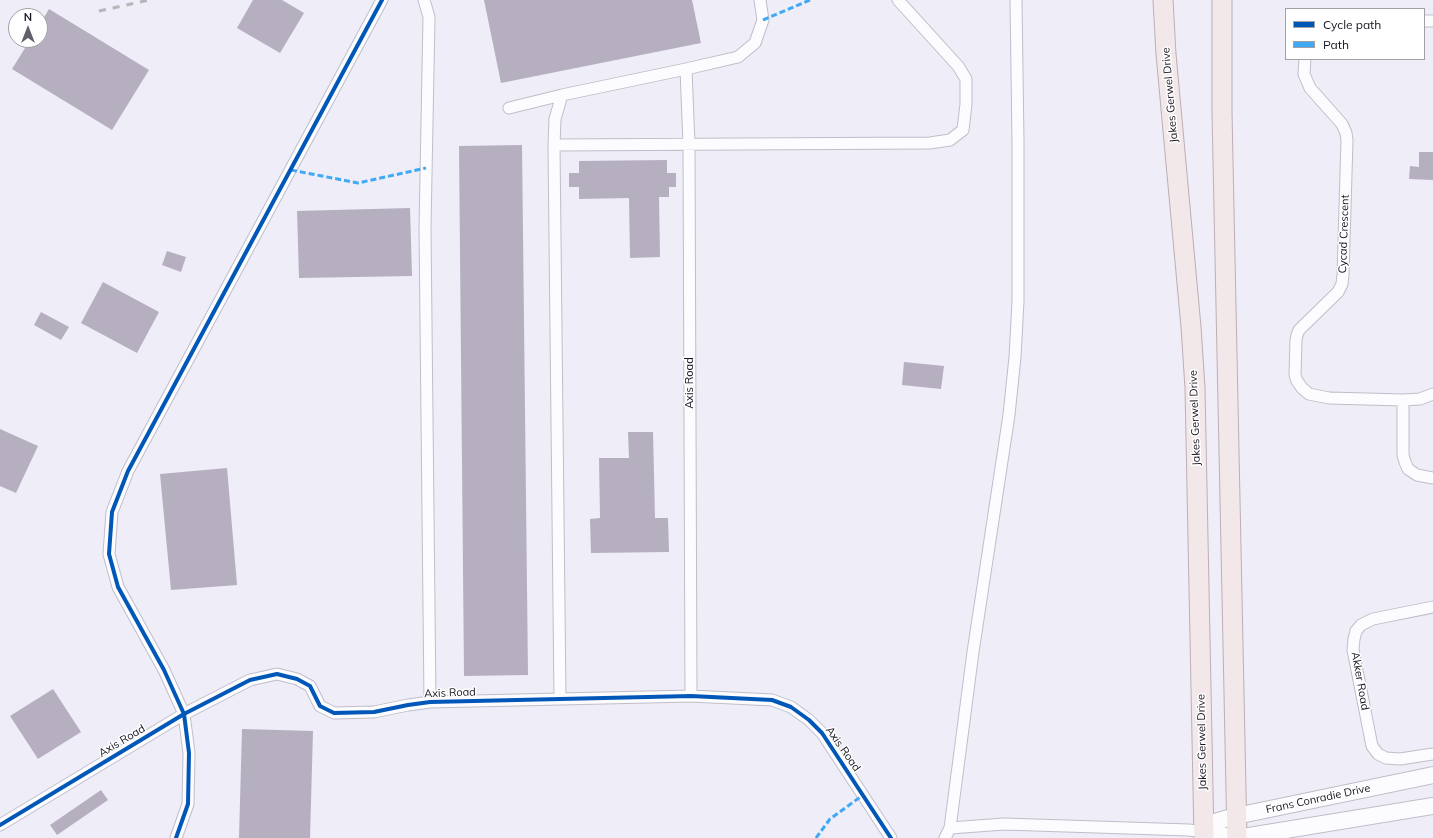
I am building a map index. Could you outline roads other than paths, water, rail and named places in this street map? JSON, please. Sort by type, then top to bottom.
[{"type":"highway","name":"Jakes Gerwel Drive","points":[[1163,0],[1195,388],[1200,831]]},
{"type":"highway","points":[[1222,0],[1222,112],[1237,838]]},
{"type":"main road","name":"Frans Conradie Drive","points":[[1200,831],[1236,816],[1433,775]]},
{"type":"main road","points":[[1200,831],[1237,838],[1433,806]]},
{"type":"street","points":[[176,838],[188,804],[189,753],[184,714],[164,670],[118,587],[109,554],[112,512],[132,464],[382,0]]},
{"type":"street","points":[[424,0],[429,17],[425,236],[430,702]]},
{"type":"street","points":[[509,108],[738,57],[755,43],[762,20],[760,0]]},
{"type":"street","points":[[554,146],[930,143],[950,140],[963,130],[966,104],[966,79],[958,66],[898,0]]},
{"type":"street","points":[[1016,0],[1018,142],[1017,328],[1009,415],[973,652],[948,833],[1004,824],[1200,831]]},
{"type":"street","name":"Cycad Crescent","points":[[1305,60],[1304,74],[1310,88],[1342,124],[1347,140],[1342,284],[1338,292],[1300,330],[1297,335],[1295,375],[1297,381],[1309,394],[1316,397],[1403,400],[1420,399],[1433,394]]},
{"type":"street","name":"Axis Road","points":[[686,69],[689,144],[691,696]]},
{"type":"street","points":[[560,699],[554,146],[555,119],[562,95]]},
{"type":"street","points":[[1403,400],[1403,455],[1405,462],[1408,469],[1413,473],[1423,477],[1433,478]]},
{"type":"street","name":"Akker Road","points":[[1433,607],[1372,619],[1361,625],[1356,631],[1353,650],[1372,746],[1378,754],[1386,758],[1400,759],[1433,754]]},
{"type":"street","name":"Axis Road","points":[[0,825],[184,714],[250,680],[277,674],[297,679],[310,686],[320,706],[334,713],[374,712],[430,702],[691,696],[772,700],[791,707],[822,732],[891,838]]},
{"type":"railway","points":[[99,11],[149,0]]}]
